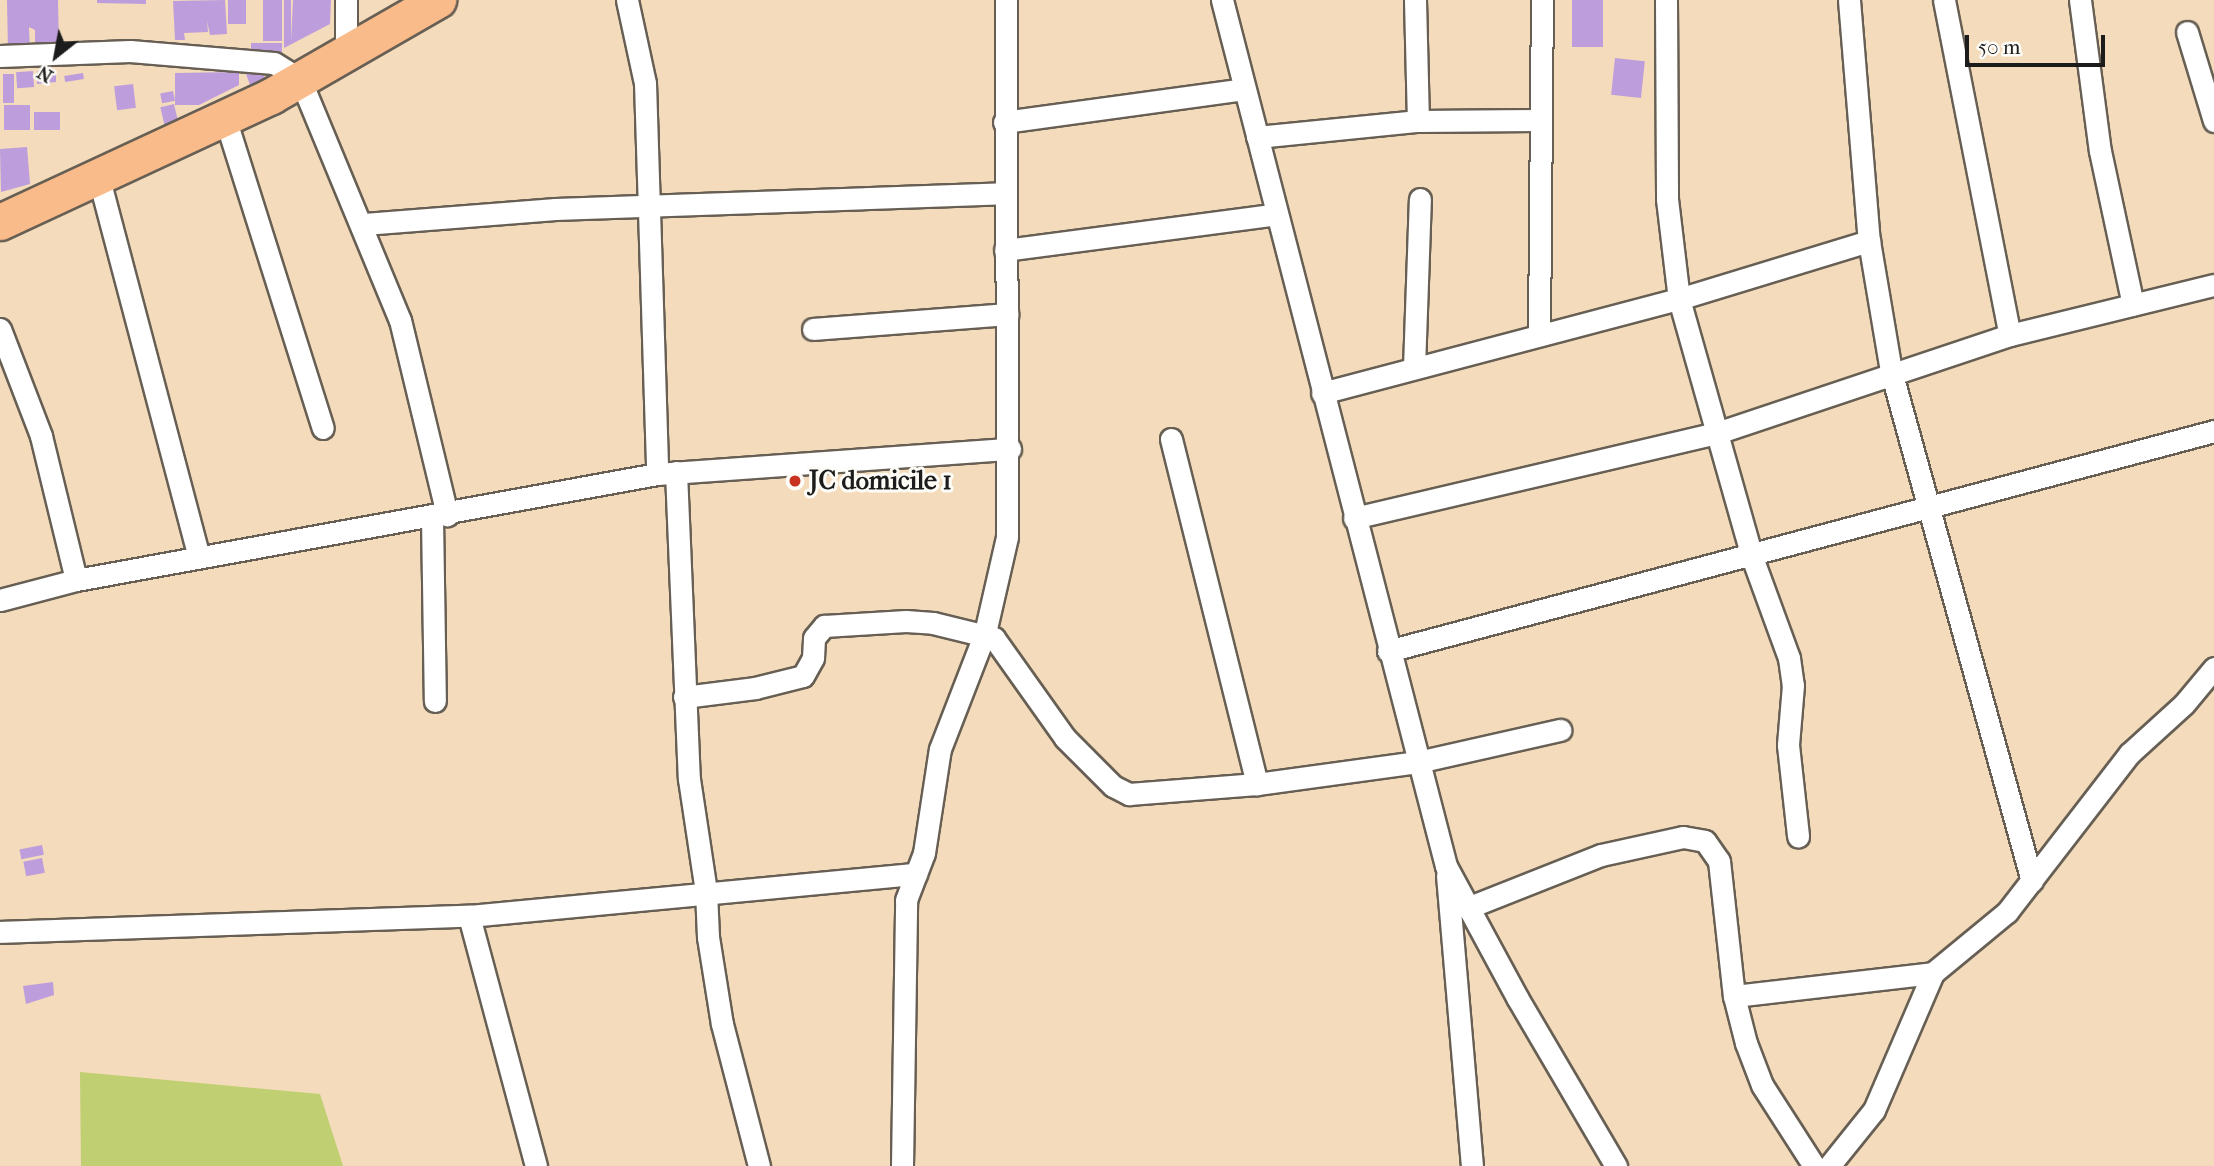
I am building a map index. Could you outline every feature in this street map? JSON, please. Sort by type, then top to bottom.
[{"type":"highway","points":[[0,222],[99,179],[225,118],[346,54],[438,0]]},
{"type":"street","points":[[346,0],[346,54]]},
{"type":"street","points":[[627,0],[645,83],[649,205],[689,779],[706,891],[708,937],[722,1024],[759,1166]]},
{"type":"street","points":[[902,1166],[902,926],[924,853],[940,749],[985,633],[1007,537],[1010,449],[1004,250],[1006,0]]},
{"type":"street","points":[[1222,0],[1353,518],[1446,866],[1467,908],[1616,1166]]},
{"type":"street","points":[[1415,0],[1418,121]]},
{"type":"street","points":[[1539,335],[1542,0]]},
{"type":"street","points":[[1666,0],[1667,199],[1679,299],[1720,432],[1752,557],[1789,658],[1793,685],[1788,745],[1798,836]]},
{"type":"street","points":[[1849,0],[1869,242],[1891,372],[2032,881]]},
{"type":"street","points":[[1944,0],[2010,335]]},
{"type":"street","points":[[2080,0],[2100,151],[2133,305]]},
{"type":"street","points":[[2187,32],[2214,121]]},
{"type":"street","points":[[0,56],[130,51],[274,63],[300,79],[364,224],[400,320],[439,516],[435,701]]},
{"type":"street","points":[[1004,122],[1244,89]]},
{"type":"street","points":[[225,118],[323,428]]},
{"type":"street","points":[[1257,137],[1418,121],[1539,120]]},
{"type":"street","points":[[99,179],[199,557]]},
{"type":"street","points":[[364,224],[649,205],[1004,193]]},
{"type":"street","points":[[1414,369],[1420,199]]},
{"type":"street","points":[[1004,250],[1277,214]]},
{"type":"street","points":[[1322,393],[1679,299],[1869,242]]},
{"type":"street","points":[[1353,518],[1720,432],[1891,372],[2010,335],[2214,285]]},
{"type":"street","points":[[813,329],[1007,314]]},
{"type":"street","points":[[0,329],[8,377],[57,487],[76,580]]},
{"type":"street","points":[[1388,651],[1752,557],[2214,431]]},
{"type":"street","points":[[1171,439],[1209,608],[1257,784]]},
{"type":"street","points":[[0,600],[76,580],[666,473],[1010,449]]},
{"type":"street","points":[[684,697],[755,688],[803,676],[813,657],[818,630],[824,626],[906,621],[985,633],[1005,651],[1065,738],[1113,786],[1144,796],[1418,762],[1560,730]]},
{"type":"street","points":[[1829,1166],[1874,1110],[1933,973],[2007,912],[2129,754],[2184,705],[2214,668]]},
{"type":"street","points":[[1467,908],[1601,855],[1683,837],[1706,841],[1719,861],[1734,996],[1762,1085],[1814,1166]]},
{"type":"street","points":[[1446,866],[1453,986],[1472,1166]]},
{"type":"street","points":[[0,932],[470,916],[706,891],[916,874]]},
{"type":"street","points":[[470,916],[536,1166]]},
{"type":"street","points":[[1734,996],[1933,973]]},
{"type":"green space","points":[[80,1072],[320,1094],[343,1166],[81,1166]]},
{"type":"building","points":[[7,0],[58,0],[59,44],[35,45],[35,30],[29,27],[30,52],[8,52]]},
{"type":"building","points":[[97,0],[146,0],[146,4],[97,3]]},
{"type":"building","points":[[225,0],[227,34],[210,35],[207,21],[208,32],[184,33],[185,40],[175,40],[173,1]]},
{"type":"building","points":[[228,0],[246,0],[246,24],[228,24]]},
{"type":"building","points":[[263,0],[282,0],[282,41],[263,41]]},
{"type":"building","points":[[284,0],[291,0],[291,41],[293,0],[331,0],[330,24],[284,48]]},
{"type":"building","points":[[1572,0],[1603,0],[1603,47],[1572,47]]},
{"type":"building","points":[[251,43],[282,43],[282,56],[251,56]]},
{"type":"building","points":[[1615,58],[1645,61],[1641,98],[1611,95]]},
{"type":"building","points":[[262,69],[265,79],[250,85],[245,71]]},
{"type":"building","points":[[56,70],[56,82],[37,84],[37,71]]},
{"type":"building","points":[[33,71],[34,87],[17,88],[16,72]]},
{"type":"building","points":[[239,72],[239,85],[199,105],[175,105],[175,73]]},
{"type":"building","points":[[83,73],[84,79],[65,82],[64,76]]},
{"type":"building","points":[[3,74],[14,74],[14,103],[3,103]]},
{"type":"building","points":[[133,84],[136,108],[117,110],[114,86]]},
{"type":"building","points":[[173,91],[175,101],[162,103],[160,93]]},
{"type":"building","points":[[174,104],[179,126],[166,130],[160,107]]},
{"type":"building","points":[[4,105],[30,105],[30,130],[4,130]]},
{"type":"building","points":[[34,112],[60,112],[60,130],[34,130]]},
{"type":"building","points":[[27,147],[30,184],[1,192],[0,149]]},
{"type":"building","points":[[42,845],[44,855],[21,859],[19,849]]},
{"type":"building","points":[[42,858],[45,873],[26,876],[23,862]]},
{"type":"building","points":[[53,982],[54,995],[26,1004],[23,986]]},
{"type":"place","name":"JC domicile 1","points":[[795,481]]}]
